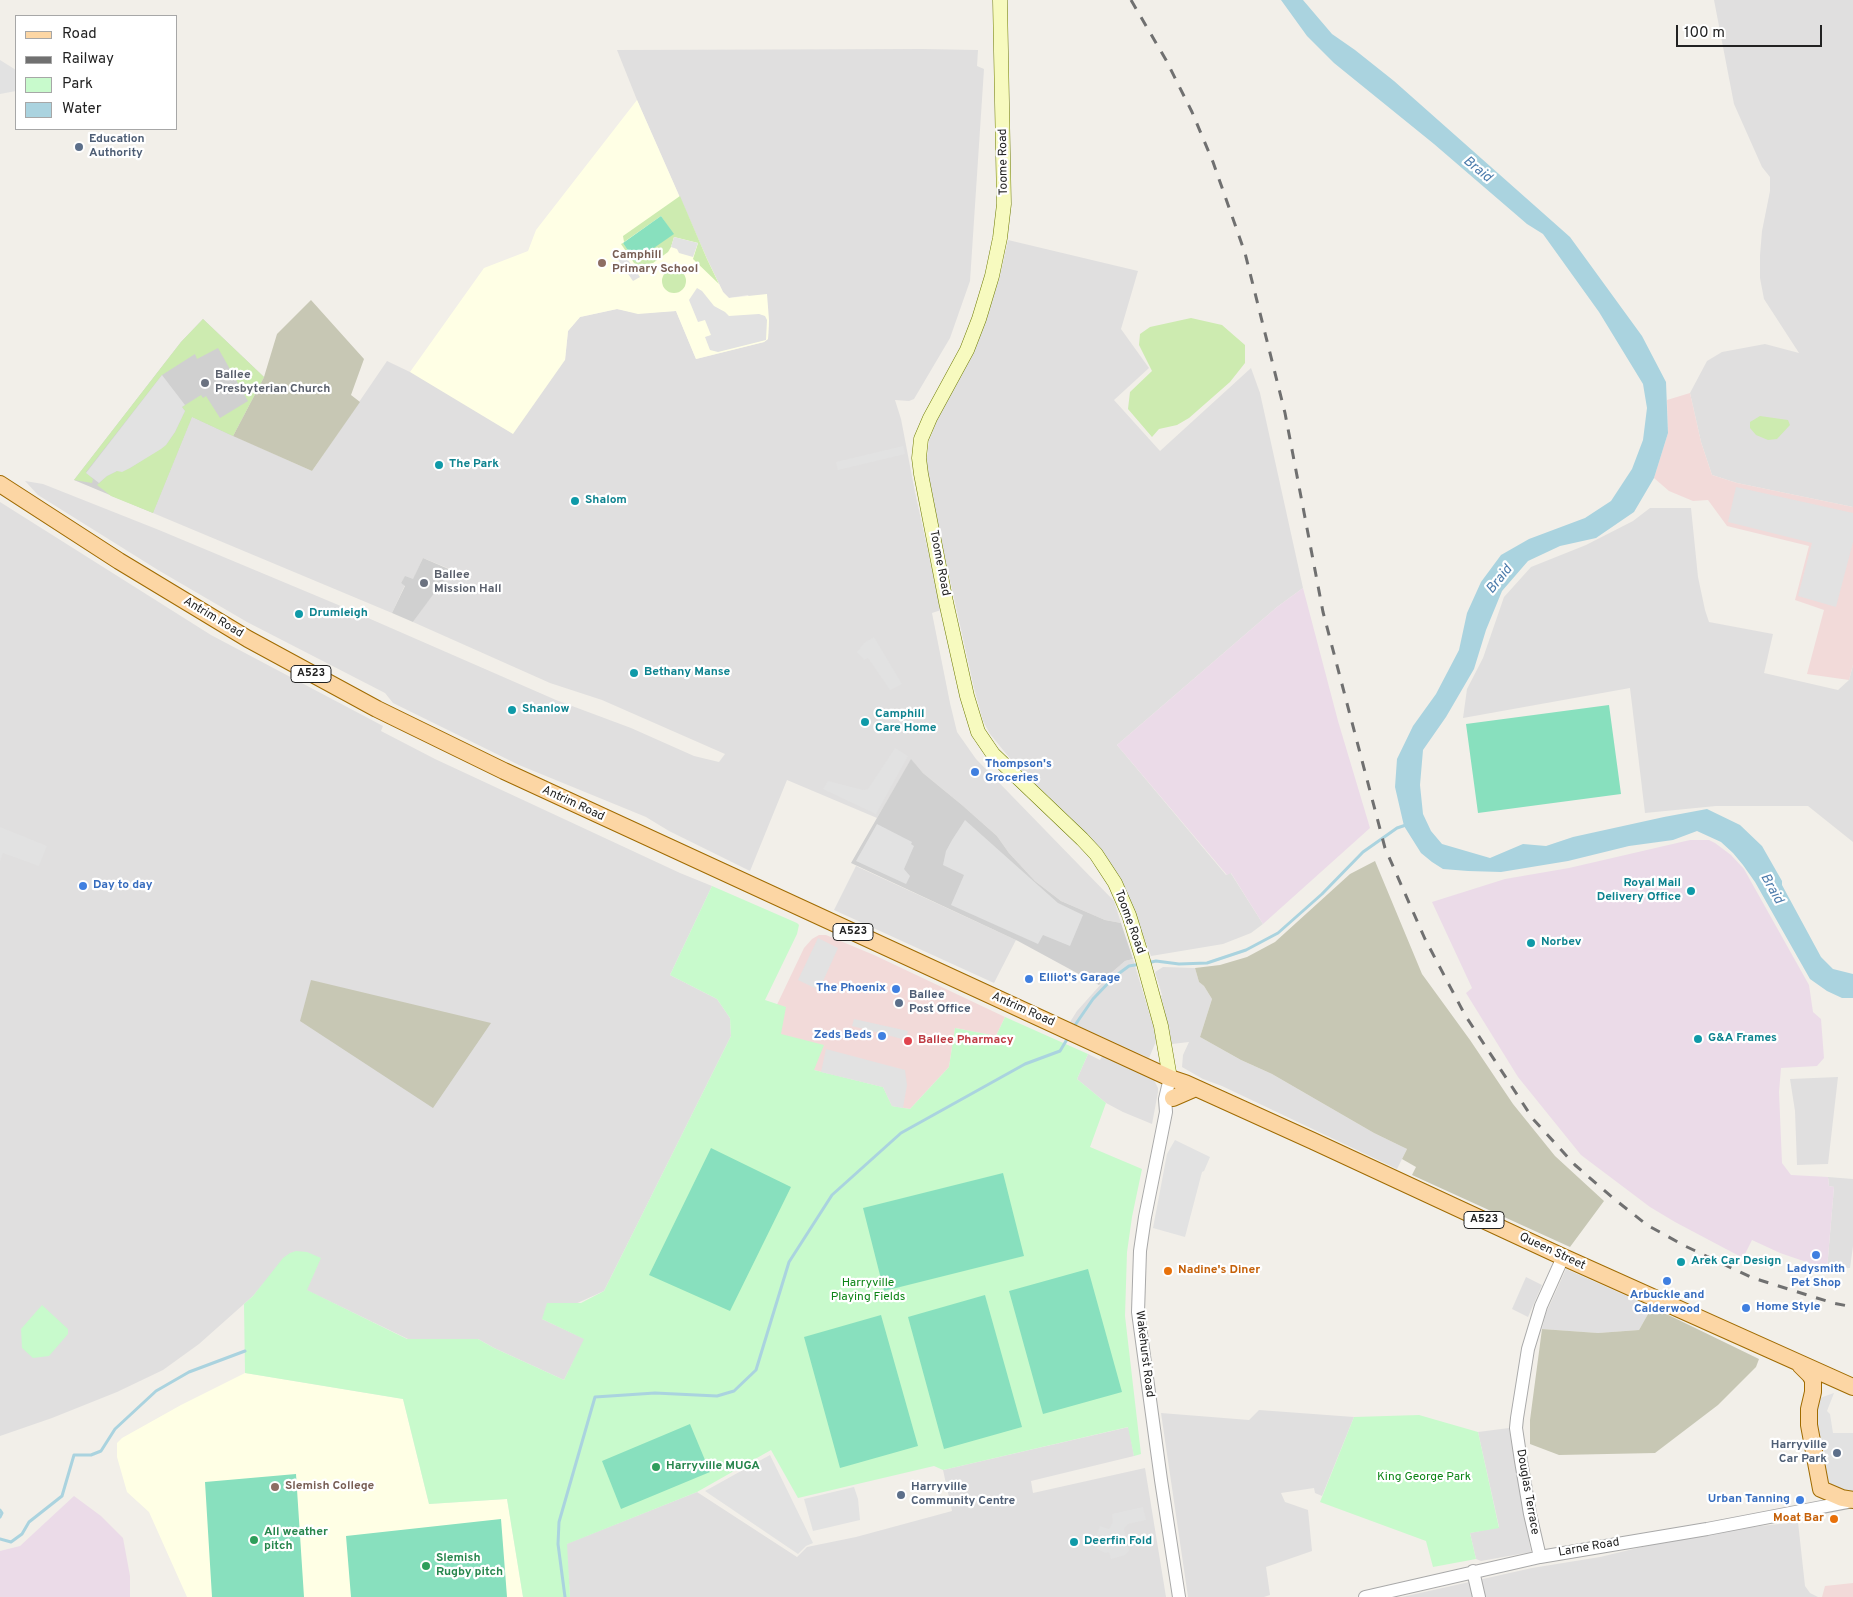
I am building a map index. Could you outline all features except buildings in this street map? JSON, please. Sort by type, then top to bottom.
[{"type":"main road","name":"Toome Road","points":[[1000,0],[1004,204],[1000,238],[992,276],[973,334],[962,360],[930,418],[921,439],[919,458],[921,474],[946,602],[967,696],[978,732],[993,754],[1066,822],[1096,854],[1115,883],[1129,915],[1146,971],[1161,1026],[1170,1078]]},
{"type":"main road","name":"Antrim Road","points":[[0,484],[119,561],[248,639],[377,709],[580,808],[1170,1078]]},
{"type":"main road","name":"Queen Street","points":[[1170,1078],[1196,1088],[1563,1257],[1848,1385]]},
{"type":"main road","points":[[1170,1105],[1196,1088]]},
{"type":"main road","name":"A523","points":[[1798,1363],[1810,1374],[1813,1380],[1809,1425],[1821,1489]]},
{"type":"main road","name":"A523","points":[[1813,1392],[1824,1385],[1848,1385]]},
{"type":"main road","points":[[1821,1489],[1853,1501]]},
{"type":"street","name":"Wakehurst Road","points":[[1170,1078],[1165,1099],[1170,1105],[1145,1217],[1140,1251],[1138,1312],[1160,1480],[1179,1597]]},
{"type":"street","name":"Douglas Terrace","points":[[1540,1557],[1530,1514],[1516,1428],[1528,1348],[1541,1306],[1563,1257]]},
{"type":"street","points":[[1815,1509],[1820,1501],[1821,1489]]},
{"type":"street","name":"Larne Road","points":[[1365,1597],[1540,1557],[1853,1501]]},
{"type":"street","points":[[1473,1571],[1479,1597]]},
{"type":"shaded area","points":[[1714,0],[1853,0],[1853,507],[1737,483],[1712,475],[1701,442],[1690,393],[1707,361],[1722,352],[1765,344],[1799,353],[1764,299],[1760,278],[1760,255],[1762,231],[1770,191],[1770,177],[1762,167],[1734,104]]},
{"type":"shaded area","points":[[617,50],[978,50],[977,66],[984,69],[970,281],[950,338],[914,399],[909,401],[895,400],[901,419],[941,610],[932,613],[950,703],[957,732],[976,759],[1114,901],[1121,923],[1105,920],[1061,901],[1035,881],[1009,853],[997,836],[923,773],[911,760],[877,818],[787,780],[750,871],[669,831],[646,817],[519,765],[393,703],[385,693],[247,622],[158,570],[38,495],[25,481],[43,484],[159,530],[336,604],[556,700],[631,728],[694,756],[719,762],[725,754],[602,700],[550,683],[413,622],[450,569],[423,558],[413,580],[405,577],[401,583],[405,585],[392,613],[153,513],[192,417],[312,471],[387,361],[410,372],[565,360],[568,331],[580,317],[617,309],[638,313],[676,311],[696,359],[764,342],[768,339],[769,320],[748,295],[729,298],[723,292],[637,100]]},
{"type":"shaded area","points":[[0,60],[15,69],[15,91],[0,94]]},
{"type":"shaded area","name":"Camphill Primary School","points":[[637,100],[723,292],[729,298],[767,294],[768,339],[764,342],[696,359],[676,311],[638,314],[617,309],[580,317],[568,331],[565,360],[513,434],[410,372],[484,268],[528,251],[536,230]]},
{"type":"shaded area","points":[[674,237],[698,243],[693,257],[679,253],[677,249],[671,247]]},
{"type":"shaded area","points":[[1008,240],[1138,271],[1121,329],[1149,368],[1114,400],[1160,451],[1251,368],[1260,393],[1303,588],[1277,607],[1117,745],[1226,875],[1230,872],[1263,924],[1251,933],[1223,944],[1151,956],[1126,893],[1105,854],[1012,761],[990,734],[983,721],[932,499],[927,472],[927,458],[929,441],[938,417],[985,319],[999,280]]},
{"type":"shaded area","points":[[621,250],[640,277],[633,281],[614,254]]},
{"type":"shaded area","points":[[697,288],[702,291],[714,306],[729,316],[759,314],[765,316],[767,320],[766,340],[718,352],[710,350],[705,337],[711,335],[705,320],[698,322],[689,300]]},
{"type":"shaded area","points":[[311,300],[364,359],[351,395],[360,402],[312,471],[233,436],[264,377],[277,334]]},
{"type":"shaded area","name":"Ballee Presbyterian Church","points":[[203,319],[264,377],[233,436],[192,417],[153,513],[74,480],[181,342]]},
{"type":"shaded area","points":[[162,375],[185,405],[182,407],[185,411],[175,432],[161,449],[122,472],[117,471],[107,476],[99,483],[86,473]]},
{"type":"shaded area","points":[[1690,393],[1701,442],[1712,475],[1737,483],[1853,507],[1853,665],[1849,680],[1807,674],[1824,610],[1795,600],[1809,546],[1727,526],[1708,500],[1693,501],[1669,491],[1654,478],[1668,433],[1667,400]]},
{"type":"shaded area","points":[[903,446],[905,454],[838,470],[836,462]]},
{"type":"shaded area","points":[[1736,487],[1853,513],[1853,542],[1836,607],[1798,596],[1812,543],[1728,522]]},
{"type":"shaded area","points":[[0,502],[211,635],[383,726],[381,731],[435,759],[680,873],[712,886],[670,975],[717,999],[730,1018],[731,1036],[604,1291],[542,1319],[585,1339],[564,1380],[478,1339],[408,1339],[306,1290],[264,1283],[253,1296],[199,1344],[163,1370],[117,1392],[0,1436]]},
{"type":"shaded area","points":[[1650,508],[1691,508],[1698,577],[1709,622],[1773,634],[1764,673],[1838,690],[1849,680],[1853,665],[1853,842],[1808,806],[1716,806],[1645,813],[1630,688],[1463,718],[1467,689],[1483,658],[1504,597],[1531,567],[1586,545],[1633,521]]},
{"type":"shaded area","points":[[423,558],[451,570],[413,622],[392,613],[405,586],[401,583],[405,576],[413,579]]},
{"type":"shaded area","points":[[1303,588],[1338,721],[1370,828],[1263,924],[1231,873],[1227,875],[1117,745],[1277,607]]},
{"type":"shaded area","points":[[874,637],[902,684],[890,690],[868,658],[864,660],[857,652],[864,643]]},
{"type":"shaded area","points":[[895,748],[908,756],[876,814],[823,789],[828,781],[863,790],[868,789]]},
{"type":"shaded area","points":[[911,759],[923,773],[997,836],[1009,853],[1035,881],[1061,901],[1105,920],[1121,923],[1133,959],[1125,961],[1099,985],[1018,941],[851,863]]},
{"type":"shaded area","points":[[965,820],[1058,903],[1083,915],[1070,946],[1043,935],[1038,944],[951,905],[964,875],[943,865],[946,851]]},
{"type":"shaded area","points":[[877,824],[912,842],[911,844],[914,846],[904,869],[910,876],[906,884],[856,861]]},
{"type":"shaded area","points":[[0,827],[47,846],[39,866],[3,853],[0,861]]},
{"type":"shaded area","points":[[1690,840],[1709,840],[1715,843],[1731,855],[1744,869],[1809,985],[1813,1012],[1821,1019],[1824,1058],[1817,1066],[1781,1068],[1779,1092],[1782,1163],[1791,1175],[1828,1177],[1829,1186],[1834,1187],[1827,1269],[1780,1253],[1752,1240],[1743,1258],[1650,1207],[1581,1155],[1518,1077],[1466,993],[1472,988],[1432,902],[1505,879],[1569,868]]},
{"type":"shaded area","points":[[1375,861],[1422,974],[1513,1104],[1555,1156],[1604,1201],[1570,1247],[1412,1175],[1416,1167],[1402,1159],[1407,1149],[1374,1133],[1272,1074],[1241,1060],[1200,1037],[1212,999],[1204,986],[1199,982],[1195,968],[1220,965],[1247,957],[1275,942],[1350,874]]},
{"type":"shaded area","points":[[856,866],[1016,940],[994,983],[834,910]]},
{"type":"shaded area","points":[[819,935],[826,935],[874,955],[1005,1017],[996,1036],[955,1028],[949,1067],[910,1109],[892,1106],[883,1087],[753,1055],[804,948],[812,939]]},
{"type":"shaded area","points":[[818,938],[838,948],[819,990],[798,980]]},
{"type":"shaded area","points":[[1133,959],[1157,1039],[1149,1058],[1070,1022],[1077,1011],[1110,974],[1125,961]]},
{"type":"shaded area","points":[[1163,967],[1195,968],[1199,982],[1204,986],[1212,999],[1200,1037],[1241,1060],[1272,1074],[1374,1133],[1407,1149],[1397,1169],[1222,1086],[1203,1079],[1182,1067],[1183,1055],[1189,1042],[1172,1044],[1162,995],[1155,972]]},
{"type":"shaded area","points":[[311,980],[491,1023],[433,1108],[300,1021]]},
{"type":"shaded area","points":[[854,1019],[908,1031],[906,1040],[852,1026]]},
{"type":"shaded area","points":[[826,1049],[905,1070],[907,1085],[903,1108],[892,1106],[883,1087],[821,1072]]},
{"type":"shaded area","points":[[1088,1054],[1100,1060],[1103,1055],[1154,1080],[1158,1092],[1152,1124],[1106,1103],[1077,1079]]},
{"type":"shaded area","points":[[1838,1077],[1828,1164],[1797,1165],[1795,1111],[1790,1079]]},
{"type":"shaded area","points":[[1175,1140],[1210,1157],[1202,1172],[1185,1237],[1153,1228],[1167,1154]]},
{"type":"shaded area","points":[[1828,1177],[1853,1179],[1853,1246],[1850,1268],[1827,1269],[1834,1187],[1829,1186]]},
{"type":"shaded area","points":[[1566,1269],[1652,1307],[1639,1330],[1598,1333],[1542,1329],[1546,1313]]},
{"type":"shaded area","points":[[1526,1277],[1542,1285],[1528,1317],[1512,1309]]},
{"type":"shaded area","points":[[1652,1307],[1759,1359],[1756,1367],[1718,1405],[1655,1453],[1559,1455],[1530,1444],[1530,1420],[1542,1329],[1598,1333],[1639,1330]]},
{"type":"shaded area","name":"Slemish College","points":[[245,1373],[403,1399],[429,1504],[507,1499],[523,1597],[187,1597],[149,1512],[127,1492],[117,1457],[117,1443],[122,1438],[181,1405]]},
{"type":"shaded area","name":"Harryville Car Park","points":[[1834,1393],[1827,1411],[1830,1414],[1833,1433],[1853,1433],[1853,1491],[1842,1491],[1835,1488],[1829,1482],[1825,1473],[1814,1425],[1817,1399]]},
{"type":"shaded area","points":[[1259,1410],[1354,1417],[1322,1496],[1315,1493],[1314,1488],[1281,1493],[1285,1502],[1308,1510],[1312,1551],[1266,1567],[1270,1595],[1264,1597],[1188,1597],[1161,1413],[1249,1420]]},
{"type":"shaded area","points":[[1129,1427],[1134,1456],[1031,1481],[1033,1493],[1145,1468],[1166,1597],[570,1597],[566,1544],[697,1492],[797,1557],[807,1547],[856,1537],[952,1511],[943,1470]]},
{"type":"shaded area","points":[[1509,1428],[1531,1552],[1481,1561],[1476,1559],[1470,1533],[1499,1527],[1478,1432]]},
{"type":"shaded area","points":[[770,1455],[813,1543],[806,1546],[798,1554],[705,1491]]},
{"type":"shaded area","points":[[854,1487],[858,1499],[860,1520],[813,1531],[804,1499]]},
{"type":"shaded area","points":[[74,1496],[101,1516],[123,1538],[130,1576],[130,1597],[0,1597],[0,1551],[20,1546]]},
{"type":"shaded area","points":[[1143,1507],[1146,1520],[1128,1524],[1124,1529],[1129,1551],[1125,1555],[1111,1559],[1109,1552],[1105,1553],[1097,1549],[1095,1539],[1100,1526],[1109,1529],[1113,1522],[1112,1514]]},
{"type":"shaded area","points":[[1798,1522],[1805,1586],[1810,1593],[1818,1597],[1402,1597],[1532,1568],[1600,1557],[1704,1532]]},
{"type":"shaded area","points":[[1853,1583],[1853,1597],[1822,1597],[1825,1586]]},
{"type":"green space","points":[[680,196],[719,284],[693,259],[698,243],[674,237],[668,252],[653,263],[639,266],[634,263],[621,244],[623,243],[635,260],[673,234],[661,216],[624,242],[623,236]]},
{"type":"green space","points":[[661,216],[674,234],[635,261],[623,243]]},
{"type":"green space","points":[[674,269],[682,273],[686,281],[682,289],[674,293],[666,289],[662,281],[666,273]]},
{"type":"green space","points":[[1191,318],[1222,325],[1245,345],[1245,363],[1230,382],[1189,418],[1177,425],[1159,429],[1152,437],[1128,409],[1130,392],[1152,371],[1139,345],[1140,334],[1150,327]]},
{"type":"green space","points":[[203,319],[264,377],[233,436],[192,417],[153,513],[111,496],[97,485],[107,476],[130,468],[166,445],[175,432],[185,411],[182,407],[201,395],[203,398],[206,396],[220,418],[248,401],[218,348],[197,359],[195,354],[162,375],[86,472],[93,479],[92,483],[74,480],[181,342]]},
{"type":"green space","points":[[1760,416],[1788,420],[1790,425],[1777,439],[1768,440],[1756,435],[1750,428],[1750,422]]},
{"type":"green space","points":[[1609,705],[1621,794],[1478,813],[1466,724]]},
{"type":"green space","name":"Harryville Playing Fields","points":[[712,886],[799,925],[797,934],[765,1000],[786,1007],[781,1034],[824,1045],[814,1070],[883,1087],[892,1106],[910,1109],[949,1067],[955,1028],[996,1036],[1005,1017],[1088,1054],[1077,1079],[1106,1103],[1090,1147],[1142,1169],[1127,1252],[1125,1316],[1141,1454],[1134,1456],[1128,1427],[943,1470],[934,1466],[798,1498],[771,1450],[697,1492],[567,1544],[570,1597],[523,1597],[507,1499],[429,1504],[403,1399],[245,1373],[244,1304],[253,1296],[283,1258],[296,1251],[307,1252],[321,1258],[307,1290],[407,1339],[478,1339],[564,1380],[584,1339],[542,1319],[547,1303],[581,1303],[604,1291],[731,1036],[730,1018],[717,999],[670,975]]},
{"type":"green space","points":[[711,1148],[791,1187],[730,1311],[649,1275]]},
{"type":"green space","points":[[1003,1173],[1024,1256],[884,1291],[863,1208]]},
{"type":"green space","points":[[1088,1269],[1122,1392],[1043,1414],[1009,1291]]},
{"type":"green space","points":[[985,1295],[1022,1427],[944,1449],[908,1317]]},
{"type":"green space","points":[[42,1305],[68,1329],[68,1334],[49,1356],[33,1358],[22,1348],[21,1329]]},
{"type":"green space","points":[[881,1315],[918,1446],[840,1468],[804,1337]]},
{"type":"green space","name":"King George Park","points":[[1419,1415],[1478,1432],[1499,1528],[1470,1533],[1476,1559],[1433,1567],[1426,1541],[1320,1502],[1354,1417]]},
{"type":"green space","name":"Harryville MUGA","points":[[690,1424],[710,1472],[621,1509],[602,1461]]},
{"type":"green space","name":"All weather pitch","points":[[296,1474],[304,1597],[212,1597],[205,1482]]},
{"type":"green space","name":"Slemish Rugby pitch","points":[[501,1519],[507,1597],[351,1597],[346,1536]]},
{"type":"water","name":"Braid","points":[[1281,0],[1303,0],[1332,34],[1394,81],[1570,237],[1642,336],[1666,382],[1668,433],[1654,478],[1634,512],[1596,538],[1560,546],[1528,561],[1502,591],[1486,630],[1474,669],[1446,717],[1423,750],[1420,785],[1423,814],[1431,831],[1442,844],[1490,858],[1523,844],[1546,846],[1573,837],[1707,809],[1740,825],[1762,846],[1821,957],[1833,969],[1853,974],[1853,998],[1842,998],[1827,991],[1810,979],[1755,882],[1743,865],[1721,842],[1697,831],[1673,840],[1629,846],[1568,861],[1501,872],[1443,869],[1421,853],[1404,826],[1395,787],[1397,759],[1413,726],[1436,694],[1459,650],[1467,613],[1481,582],[1501,555],[1529,539],[1585,518],[1611,501],[1632,469],[1643,440],[1647,408],[1643,384],[1599,312],[1543,234],[1527,224],[1434,144],[1334,63],[1307,36]]},
{"type":"waterway","points":[[1147,963],[1156,961],[1179,964],[1207,963],[1246,950],[1278,933],[1322,894],[1363,852],[1397,828],[1406,825]]},
{"type":"waterway","points":[[1073,1028],[1093,999],[1114,977],[1129,966],[1141,964]]},
{"type":"waterway","points":[[565,1597],[558,1544],[559,1522],[595,1397],[655,1393],[717,1396],[734,1391],[756,1370],[789,1262],[832,1195],[901,1133],[1025,1064],[1060,1051],[1069,1036]]},
{"type":"waterway","points":[[0,1539],[11,1542],[22,1534],[29,1522],[62,1496],[74,1455],[91,1455],[101,1451],[115,1429],[156,1391],[189,1372],[245,1351]]},
{"type":"waterway","points":[[0,1510],[2,1513],[0,1517]]},
{"type":"railway","points":[[1131,0],[1166,60],[1192,112],[1213,162],[1245,253],[1285,413],[1323,612],[1385,848],[1425,939],[1465,1015],[1533,1119],[1575,1165],[1647,1225],[1685,1246],[1753,1278],[1833,1303],[1853,1307]]},
{"type":"place","name":"Education Authority","points":[[79,147]]},
{"type":"place","name":"Camphill Primary School","points":[[602,263]]},
{"type":"place","name":"Ballee Presbyterian Church","points":[[205,383]]},
{"type":"place","name":"The Park","points":[[439,465]]},
{"type":"place","name":"Shalom","points":[[575,501]]},
{"type":"place","name":"Ballee Mission Hall","points":[[424,583]]},
{"type":"place","name":"Drumleigh","points":[[299,614]]},
{"type":"place","name":"Bethany Manse","points":[[634,673]]},
{"type":"place","name":"Shanlow","points":[[512,710]]},
{"type":"place","name":"Camphill Care Home","points":[[865,722]]},
{"type":"place","name":"Thompson's Groceries","points":[[975,772]]},
{"type":"place","name":"Day to day","points":[[83,886]]},
{"type":"place","name":"Royal Mail Delivery Office","points":[[1691,891]]},
{"type":"place","name":"Norbev","points":[[1531,943]]},
{"type":"place","name":"Elliot's Garage","points":[[1029,979]]},
{"type":"place","name":"The Phoenix","points":[[896,989]]},
{"type":"place","name":"Ballee Post Office","points":[[899,1003]]},
{"type":"place","name":"Zeds Beds","points":[[882,1036]]},
{"type":"place","name":"G&A Frames","points":[[1698,1039]]},
{"type":"place","name":"Ballee Pharmacy","points":[[908,1041]]},
{"type":"place","name":"Ladysmith Pet Shop","points":[[1816,1255]]},
{"type":"place","name":"Arek Car Design","points":[[1681,1262]]},
{"type":"place","name":"Nadine's Diner","points":[[1168,1271]]},
{"type":"place","name":"Arbuckle and Calderwood","points":[[1667,1281]]},
{"type":"place","name":"Home Style","points":[[1746,1308]]},
{"type":"place","name":"Harryville Car Park","points":[[1837,1453]]},
{"type":"place","name":"Harryville MUGA","points":[[656,1467]]},
{"type":"place","name":"Slemish College","points":[[275,1487]]},
{"type":"place","name":"Harryville Community Centre","points":[[901,1495]]},
{"type":"place","name":"Urban Tanning","points":[[1800,1500]]},
{"type":"place","name":"Moat Bar","points":[[1834,1519]]},
{"type":"place","name":"All weather pitch","points":[[254,1540]]},
{"type":"place","name":"Deerfin Fold","points":[[1074,1542]]},
{"type":"place","name":"Slemish Rugby pitch","points":[[426,1566]]}]
